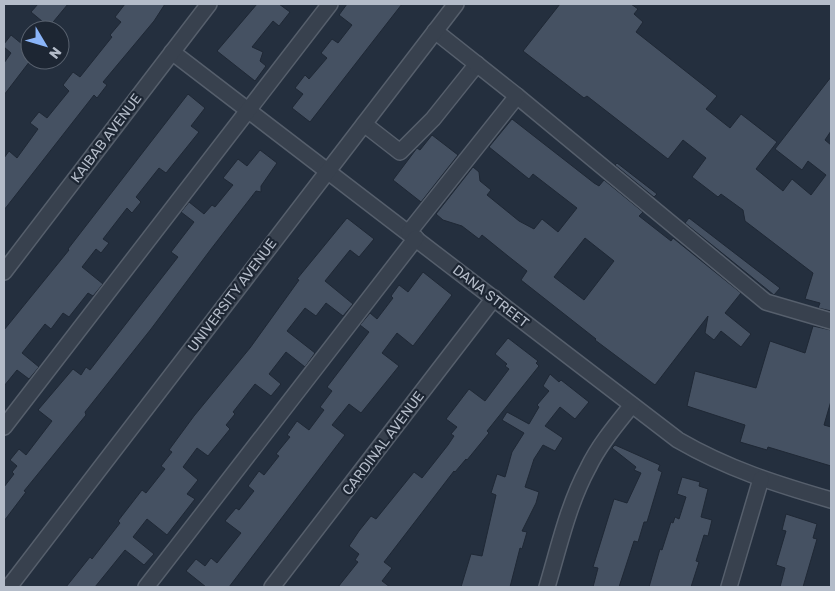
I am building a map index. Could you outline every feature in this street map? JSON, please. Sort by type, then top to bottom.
[{"type":"street","name":"KAIBAB AVENUE","points":[[4,272],[209,4]]},
{"type":"street","points":[[4,427],[330,4]]},
{"type":"street","name":"UNIVERSITY AVENUE","points":[[9,587],[456,4]]},
{"type":"street","points":[[435,32],[517,96],[766,302],[831,321]]},
{"type":"street","name":"DANA STREET","points":[[172,52],[678,440],[710,459],[761,479],[831,500]]},
{"type":"street","points":[[364,124],[400,152],[433,119],[477,64]]},
{"type":"street","points":[[146,587],[517,96]]},
{"type":"street","name":"CARDINAL AVENUE","points":[[272,587],[494,298]]},
{"type":"street","points":[[547,587],[576,494],[588,467],[601,445],[632,405]]},
{"type":"street","points":[[729,587],[761,479]]},
{"type":"building","points":[[38,4],[68,4],[55,20],[41,20],[31,12]]},
{"type":"building","points":[[125,4],[165,4],[154,21],[103,82],[107,85],[97,98],[94,95],[4,210],[4,158],[9,151],[17,158],[38,129],[30,123],[39,112],[47,118],[69,91],[63,85],[73,72],[80,77],[112,37],[110,35],[121,22],[115,17]]},
{"type":"building","points":[[257,4],[279,4],[290,12],[279,26],[273,21],[252,47],[263,52],[260,61],[266,66],[255,81],[217,51]]},
{"type":"building","points":[[347,4],[402,4],[310,122],[292,108],[303,94],[295,88],[305,75],[309,79],[327,58],[321,53],[332,39],[338,43],[352,25],[339,15]]},
{"type":"building","points":[[560,4],[631,4],[638,9],[634,14],[643,22],[636,32],[717,96],[706,109],[730,128],[741,114],[777,142],[756,169],[783,191],[792,179],[811,195],[826,175],[808,161],[802,170],[775,149],[831,77],[831,131],[825,140],[831,145],[831,311],[818,308],[820,303],[805,299],[813,273],[745,221],[743,210],[721,194],[718,197],[692,177],[706,158],[683,140],[668,159],[587,96],[584,98],[523,51]]},
{"type":"building","points":[[11,35],[20,42],[20,70],[23,70],[4,95],[4,63],[11,53],[4,47],[4,44]]},
{"type":"building","points":[[188,94],[205,108],[191,126],[199,132],[166,173],[159,168],[136,197],[141,202],[132,213],[127,208],[103,239],[109,243],[101,253],[96,249],[82,267],[103,284],[93,296],[88,293],[69,317],[63,313],[51,329],[45,324],[22,353],[39,367],[29,379],[17,370],[4,386],[4,330],[69,250]]},
{"type":"building","points":[[512,119],[594,183],[599,186],[604,180],[643,212],[639,216],[671,241],[673,238],[741,293],[725,313],[751,334],[741,347],[721,331],[714,340],[705,333],[708,316],[655,385],[595,340],[521,280],[527,271],[482,235],[479,239],[462,226],[443,220],[436,214],[473,167],[479,172],[480,181],[491,190],[487,195],[519,221],[534,229],[542,219],[558,232],[577,208],[533,174],[529,179],[489,147]],"holes":[[[585,238],[614,261],[584,300],[554,277]]]},
{"type":"building","points":[[432,135],[458,155],[421,202],[393,180],[417,148],[420,150]]},
{"type":"building","points":[[260,150],[277,163],[261,186],[261,192],[256,191],[85,412],[86,415],[24,491],[26,492],[4,521],[4,487],[14,474],[12,472],[17,466],[10,460],[19,449],[26,455],[52,421],[38,410],[73,369],[81,375],[86,367],[90,370],[178,257],[171,252],[194,222],[181,212],[189,202],[204,214],[212,205],[215,207],[233,185],[223,178],[238,159],[247,166]]},
{"type":"building","points":[[617,163],[657,194],[654,197],[615,165]]},
{"type":"building","points":[[347,218],[374,239],[359,257],[350,250],[325,281],[353,304],[343,316],[326,303],[316,316],[305,308],[287,331],[315,353],[305,367],[286,352],[269,374],[281,384],[271,396],[255,384],[233,412],[235,414],[226,425],[230,429],[208,456],[197,448],[183,467],[198,480],[187,494],[195,499],[167,535],[147,519],[133,537],[154,554],[144,565],[125,550],[95,587],[66,587],[90,557],[92,559],[120,523],[118,521],[142,490],[146,493],[165,469],[161,466],[172,452],[169,450],[194,416],[250,348],[299,280],[297,279]]},
{"type":"building","points":[[689,218],[780,288],[774,295],[685,223]]},
{"type":"building","points":[[423,272],[452,295],[413,346],[397,333],[382,353],[399,366],[361,413],[349,404],[332,425],[345,435],[229,587],[206,587],[186,571],[196,559],[205,566],[211,558],[217,563],[241,533],[225,521],[236,508],[239,510],[254,491],[248,486],[259,471],[264,475],[279,456],[276,454],[290,437],[287,435],[297,421],[309,430],[324,410],[320,407],[332,391],[327,387],[369,332],[360,325],[370,313],[377,319],[393,298],[391,296],[399,285],[408,292]]},
{"type":"building","points":[[813,326],[831,330],[831,401],[824,425],[831,427],[831,466],[768,447],[767,450],[740,442],[745,425],[687,406],[695,371],[756,388],[770,341],[805,353]]},
{"type":"building","points":[[508,338],[538,361],[536,363],[539,366],[487,431],[489,433],[467,460],[454,471],[384,562],[392,568],[382,581],[390,587],[338,587],[358,562],[355,560],[359,554],[349,546],[371,516],[376,519],[414,472],[422,478],[448,445],[454,436],[451,434],[457,427],[446,419],[469,389],[485,401],[509,369],[505,366],[507,364],[495,354]]},
{"type":"building","points":[[550,374],[559,382],[561,380],[589,402],[575,419],[560,407],[545,426],[563,438],[555,451],[543,445],[534,459],[525,487],[539,492],[536,503],[522,531],[527,532],[522,549],[520,548],[510,587],[461,587],[471,554],[482,556],[496,495],[491,493],[497,474],[505,477],[512,452],[524,433],[502,420],[507,412],[529,424],[539,407],[537,405],[549,391],[543,386]]},
{"type":"building","points":[[615,445],[660,465],[658,470],[662,472],[647,522],[644,522],[638,542],[634,541],[619,587],[593,587],[598,568],[593,567],[614,499],[627,503],[641,473],[634,470],[636,467],[612,448]]},
{"type":"building","points":[[682,477],[700,482],[699,486],[708,489],[701,517],[712,520],[708,536],[704,535],[696,561],[699,562],[691,587],[649,587],[660,549],[662,550],[671,522],[673,523],[675,517],[679,519],[686,497],[677,494]]},
{"type":"building","points":[[786,514],[817,524],[813,538],[817,539],[803,587],[780,587],[785,568],[776,565],[786,531],[782,530]]}]
